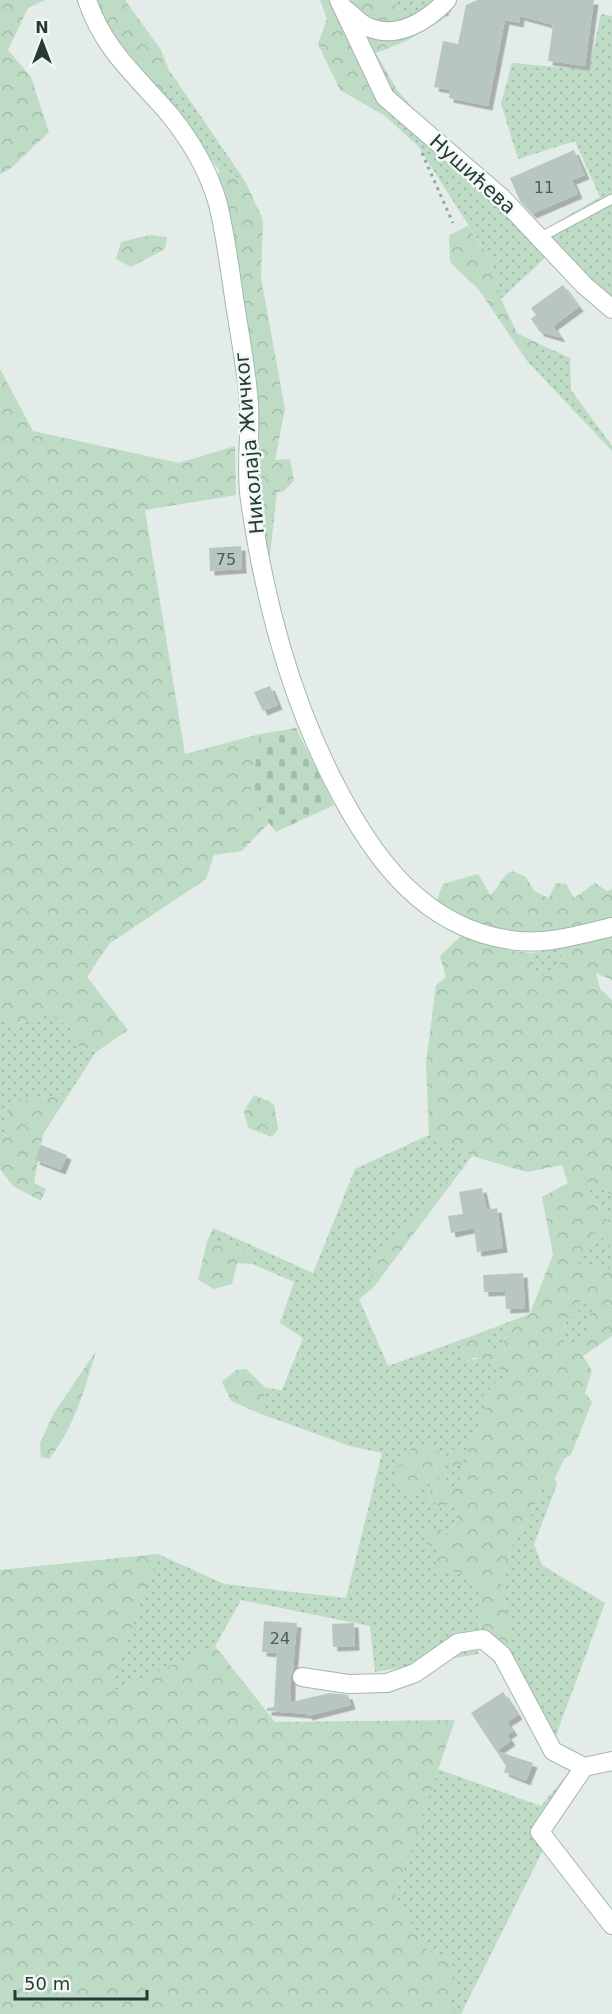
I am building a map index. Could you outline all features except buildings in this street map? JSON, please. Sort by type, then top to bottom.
[{"type":"street","name":"Николаја Жичког","points":[[87,0],[106,42],[170,116],[195,150],[214,192],[229,261],[245,368],[249,407],[249,496],[270,610],[288,673],[308,727],[351,814],[372,849],[401,883],[435,911],[469,928],[500,938],[533,942],[612,927]]},
{"type":"street","points":[[341,3],[367,27],[394,32],[409,28],[447,0]]},
{"type":"street","name":"Нушићева","points":[[341,3],[385,97],[501,197],[584,285],[612,309]]},
{"type":"street","points":[[302,1677],[348,1684],[387,1683],[415,1673],[458,1643],[483,1639],[502,1655],[553,1751],[584,1767],[612,1761]]},
{"type":"street","points":[[584,1767],[540,1832],[612,1925]]},
{"type":"lane","points":[[539,238],[612,199]]},
{"type":"path","name":"Нушићева","points":[[422,153],[453,223]]},
{"type":"green space","points":[[0,0],[45,0],[28,8],[8,50],[31,77],[49,132],[10,169],[0,174]]},
{"type":"green space","points":[[92,0],[125,0],[161,50],[169,70],[164,97],[118,52]]},
{"type":"green space","points":[[320,0],[392,0],[402,15],[406,41],[376,53],[397,90],[385,116],[340,90],[318,44],[327,19]]},
{"type":"green space","points":[[392,0],[454,0],[450,15],[406,41],[402,15]]},
{"type":"green space","points":[[601,14],[612,16],[612,317],[546,257],[501,299],[490,259],[418,146],[385,116],[397,90],[545,256],[540,232],[600,197],[575,141],[518,159],[501,103],[512,63],[589,70]]},
{"type":"green space","points":[[169,70],[245,181],[219,170],[164,97]]},
{"type":"green space","points":[[219,170],[245,181],[263,220],[261,278],[285,409],[275,460],[290,459],[294,481],[284,491],[277,492],[269,564],[216,219]]},
{"type":"green space","points":[[468,226],[490,259],[501,299],[517,333],[542,345],[527,361],[479,290],[450,262],[449,235]]},
{"type":"green space","points":[[150,235],[167,237],[165,249],[131,267],[116,259],[121,242]]},
{"type":"green space","points":[[542,345],[570,358],[571,390],[612,446],[612,451],[527,361]]},
{"type":"green space","points":[[0,369],[33,431],[179,463],[235,446],[236,495],[145,510],[185,754],[260,734],[250,798],[269,823],[242,851],[214,855],[206,879],[109,944],[87,977],[128,1030],[96,1052],[76,1045],[71,1028],[46,1012],[14,1026],[0,1019]]},
{"type":"green space","points":[[296,728],[334,805],[276,832],[250,798],[260,734]]},
{"type":"green space","points":[[512,871],[526,877],[534,891],[549,898],[556,883],[566,884],[574,898],[595,883],[607,891],[612,889],[612,918],[544,933],[508,933],[471,923],[436,902],[443,884],[478,874],[490,895],[497,889],[504,877]]},
{"type":"green space","points":[[463,934],[507,950],[531,953],[535,973],[548,976],[560,965],[562,948],[612,935],[612,980],[596,973],[600,989],[612,1000],[612,1195],[581,1178],[610,1224],[609,1249],[600,1233],[592,1234],[594,1247],[579,1257],[578,1265],[612,1270],[612,1336],[583,1356],[592,1371],[585,1393],[592,1402],[571,1455],[565,1458],[555,1478],[557,1485],[543,1487],[530,1516],[515,1537],[501,1582],[507,1616],[510,1657],[478,1647],[479,1604],[483,1594],[465,1575],[439,1570],[434,1559],[441,1547],[427,1546],[425,1531],[439,1528],[447,1534],[456,1523],[457,1503],[448,1500],[444,1511],[428,1496],[431,1488],[426,1477],[412,1493],[389,1481],[412,1448],[430,1447],[449,1457],[452,1449],[462,1453],[462,1465],[445,1466],[438,1480],[450,1493],[472,1462],[464,1440],[477,1432],[486,1407],[483,1396],[496,1382],[508,1379],[512,1367],[501,1372],[495,1359],[486,1363],[475,1357],[467,1362],[458,1341],[488,1330],[487,1344],[507,1356],[503,1343],[514,1320],[530,1314],[553,1254],[542,1197],[568,1183],[562,1165],[527,1172],[472,1156],[429,1135],[426,1063],[436,985],[446,977],[440,956]],"holes":[[[581,1300],[592,1310],[587,1324],[595,1330],[572,1347],[564,1346],[566,1318],[577,1317]]]},
{"type":"green space","points":[[562,948],[560,965],[548,976],[535,973],[531,953]]},
{"type":"green space","points":[[46,1012],[71,1028],[76,1045],[96,1052],[69,1094],[8,1103],[8,1136],[0,1132],[0,1019],[14,1026]]},
{"type":"green space","points":[[69,1094],[43,1134],[34,1183],[46,1189],[41,1201],[13,1186],[0,1169],[0,1132],[7,1136],[8,1103]]},
{"type":"green space","points":[[254,1095],[274,1104],[278,1129],[272,1137],[248,1128],[244,1111]]},
{"type":"green space","points":[[429,1135],[472,1156],[370,1263],[373,1288],[359,1299],[388,1366],[458,1341],[467,1362],[484,1358],[512,1366],[508,1379],[496,1382],[477,1432],[472,1462],[450,1493],[438,1480],[445,1466],[462,1464],[451,1450],[449,1457],[430,1447],[426,1476],[431,1488],[428,1497],[444,1510],[448,1500],[457,1503],[456,1523],[447,1534],[425,1531],[427,1546],[441,1547],[439,1570],[465,1575],[475,1582],[484,1594],[479,1604],[478,1654],[375,1672],[370,1626],[241,1600],[215,1646],[108,1694],[158,1554],[224,1584],[346,1598],[382,1453],[350,1446],[261,1414],[266,1388],[282,1390],[303,1338],[280,1323],[294,1282],[252,1264],[256,1257],[233,1244],[207,1242],[213,1228],[313,1273],[355,1169]]},
{"type":"green space","points":[[472,1156],[373,1288],[370,1263]]},
{"type":"green space","points":[[580,1177],[612,1195],[612,1270],[578,1265],[579,1257],[591,1234],[600,1233],[608,1247],[610,1224]]},
{"type":"green space","points":[[207,1242],[233,1244],[256,1257],[252,1264],[237,1263],[232,1284],[214,1289],[198,1280]]},
{"type":"green space","points":[[580,1299],[592,1310],[596,1330],[572,1348],[564,1346],[566,1318]]},
{"type":"green space","points":[[514,1320],[503,1343],[507,1357],[487,1344],[488,1330]]},
{"type":"green space","points":[[96,1351],[72,1421],[49,1459],[41,1457],[40,1443],[54,1413]]},
{"type":"green space","points":[[246,1369],[266,1388],[261,1414],[231,1401],[222,1382],[236,1370]]},
{"type":"green space","points":[[557,1485],[534,1544],[542,1565],[605,1603],[554,1741],[510,1657],[507,1616],[501,1582],[515,1537],[530,1516],[543,1487]]},
{"type":"green space","points":[[158,1554],[109,1693],[215,1646],[275,1722],[455,1720],[395,1896],[425,1948],[451,1959],[456,1984],[448,2005],[454,2014],[0,2014],[0,1570]]},
{"type":"green space","points":[[438,1769],[541,1806],[569,1772],[587,1779],[553,1830],[461,2014],[454,2014],[448,2005],[456,1984],[451,1959],[425,1948],[395,1896]]}]
